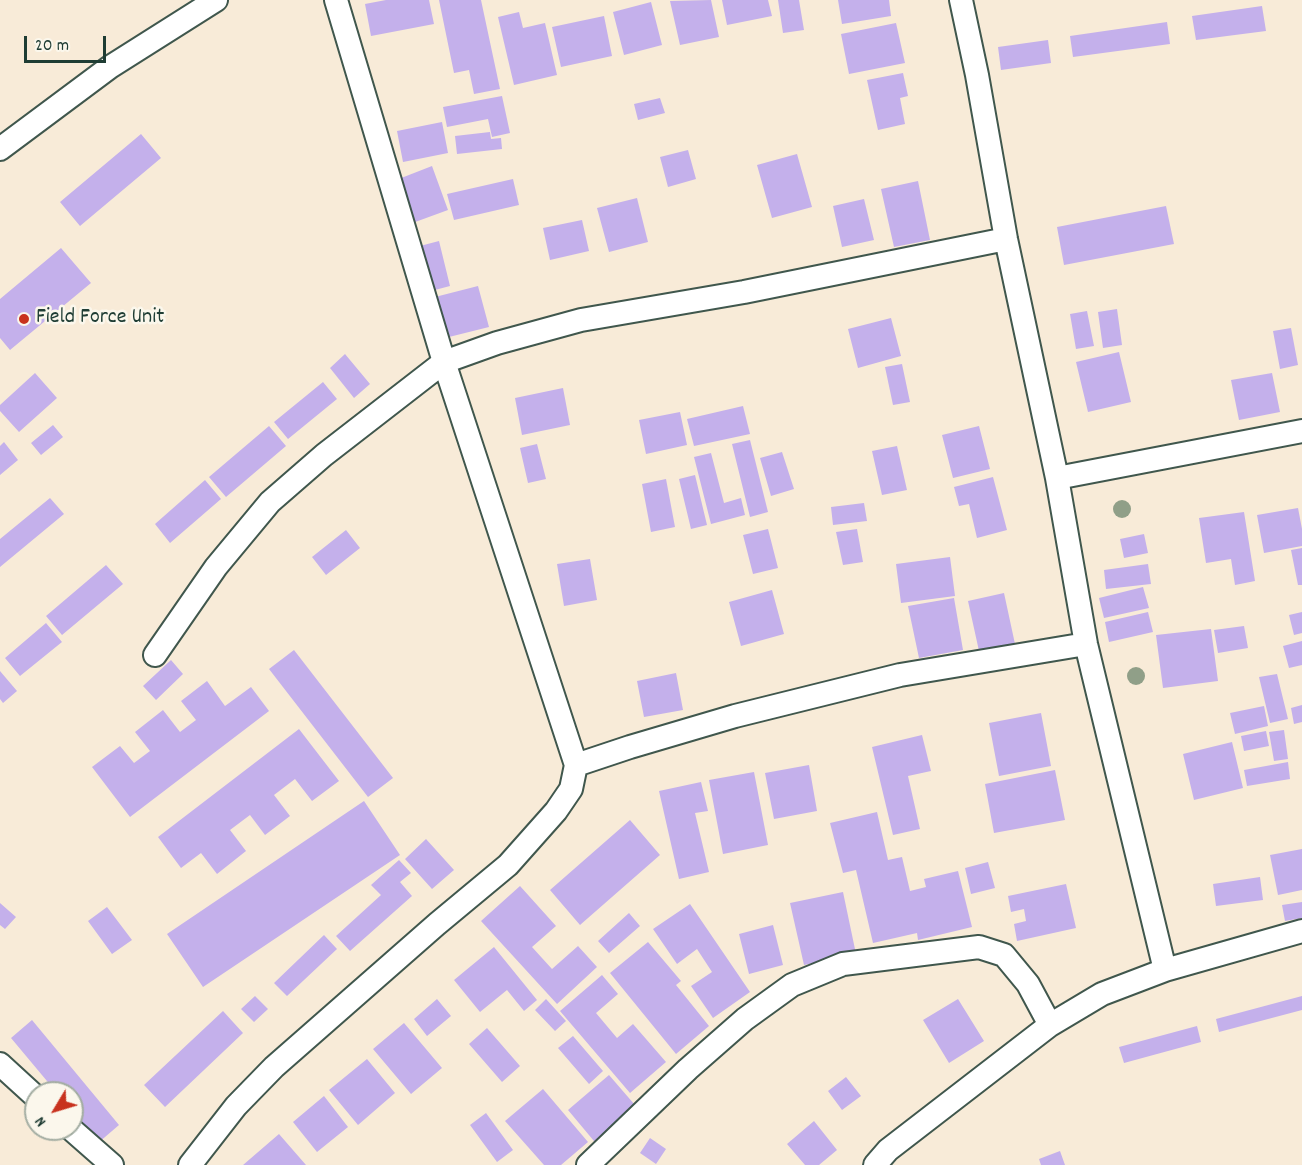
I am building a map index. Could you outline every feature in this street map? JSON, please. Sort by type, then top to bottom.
[{"type":"street","points":[[0,148],[110,68],[216,0]]},
{"type":"street","points":[[196,1162],[236,1106],[274,1067],[508,865],[556,811],[571,789],[576,765],[444,362],[336,0]]},
{"type":"street","points":[[961,0],[1005,239],[1057,478],[1086,644],[1166,970]]},
{"type":"street","points":[[155,655],[216,567],[270,502],[324,454],[444,362],[497,343],[581,320],[744,292],[1005,239]]},
{"type":"street","points":[[1057,478],[1302,431]]},
{"type":"street","points":[[576,765],[735,716],[900,675],[1086,644]]},
{"type":"street","points":[[875,1165],[888,1150],[1050,1025],[1102,994],[1166,970],[1302,931]]},
{"type":"street","points":[[588,1165],[688,1069],[745,1019],[792,985],[843,964],[979,947],[1005,955],[1028,984],[1050,1025]]},
{"type":"street","points":[[0,1064],[24,1086]]},
{"type":"street","points":[[84,1140],[112,1165]]},
{"type":"building","points":[[386,0],[429,0],[434,24],[371,36],[365,4]]},
{"type":"building","points":[[439,0],[481,0],[500,89],[474,94],[469,70],[454,73]]},
{"type":"building","points":[[711,0],[719,37],[680,45],[670,1]]},
{"type":"building","points":[[722,0],[768,0],[772,16],[727,25]]},
{"type":"building","points":[[778,0],[799,0],[804,30],[783,33]]},
{"type":"building","points":[[838,0],[889,0],[891,16],[842,24]]},
{"type":"building","points":[[651,2],[662,45],[624,55],[613,12]]},
{"type":"building","points":[[1262,6],[1266,31],[1196,40],[1192,16]]},
{"type":"building","points":[[519,12],[523,28],[545,23],[557,75],[514,85],[498,17]]},
{"type":"building","points":[[604,16],[612,56],[561,67],[552,27]]},
{"type":"building","points":[[1167,22],[1170,44],[1073,57],[1070,36]]},
{"type":"building","points":[[896,23],[905,63],[849,74],[841,34]]},
{"type":"building","points":[[1048,40],[1051,63],[1001,70],[998,47]]},
{"type":"building","points":[[903,73],[908,96],[900,98],[905,124],[878,130],[867,80]]},
{"type":"building","points":[[502,96],[510,133],[492,137],[488,119],[447,127],[443,107]]},
{"type":"building","points":[[660,98],[665,113],[638,120],[634,104]]},
{"type":"building","points":[[442,122],[448,153],[403,162],[397,131]]},
{"type":"building","points":[[490,132],[491,139],[501,138],[502,149],[457,154],[455,136]]},
{"type":"building","points":[[141,134],[161,158],[80,226],[60,202]]},
{"type":"building","points":[[688,150],[696,179],[668,187],[660,157]]},
{"type":"building","points":[[797,154],[812,207],[772,218],[757,165]]},
{"type":"building","points":[[432,166],[448,210],[407,225],[391,182]]},
{"type":"building","points":[[513,179],[519,205],[454,220],[447,194]]},
{"type":"building","points":[[918,181],[930,240],[894,247],[881,189]]},
{"type":"building","points":[[637,198],[648,242],[609,252],[597,208]]},
{"type":"building","points":[[864,199],[874,240],[842,247],[833,206]]},
{"type":"building","points":[[1166,206],[1174,244],[1064,265],[1057,227]]},
{"type":"building","points":[[582,220],[589,251],[550,260],[543,228]]},
{"type":"building","points":[[439,241],[450,286],[431,291],[420,246]]},
{"type":"building","name":"Field Force Unit","points":[[61,248],[91,283],[10,350],[0,338],[0,299]]},
{"type":"building","points":[[478,286],[489,327],[445,338],[435,297]]},
{"type":"building","points":[[1117,309],[1122,345],[1103,348],[1098,312]]},
{"type":"building","points":[[1087,311],[1094,346],[1076,349],[1070,314]]},
{"type":"building","points":[[891,318],[901,356],[858,368],[848,329]]},
{"type":"building","points":[[1291,328],[1298,365],[1280,369],[1273,331]]},
{"type":"building","points":[[1119,352],[1131,402],[1088,412],[1076,362]]},
{"type":"building","points":[[345,354],[370,384],[354,398],[330,368]]},
{"type":"building","points":[[902,364],[910,402],[893,405],[885,367]]},
{"type":"building","points":[[35,373],[57,398],[19,432],[0,411],[0,405]]},
{"type":"building","points":[[1272,373],[1280,412],[1239,420],[1231,380]]},
{"type":"building","points":[[323,382],[337,399],[288,439],[274,422]]},
{"type":"building","points":[[563,388],[570,425],[522,435],[515,398]]},
{"type":"building","points":[[743,406],[750,434],[694,446],[687,419]]},
{"type":"building","points":[[680,412],[687,445],[646,454],[639,420]]},
{"type":"building","points":[[53,425],[63,437],[41,455],[31,443]]},
{"type":"building","points":[[269,426],[286,446],[226,497],[209,477]]},
{"type":"building","points":[[979,426],[990,469],[953,478],[942,435]]},
{"type":"building","points":[[750,440],[768,512],[750,517],[732,444]]},
{"type":"building","points":[[4,442],[18,460],[0,475],[0,446]]},
{"type":"building","points":[[537,444],[546,479],[528,483],[520,448]]},
{"type":"building","points":[[897,446],[907,490],[882,495],[872,451]]},
{"type":"building","points":[[782,452],[794,489],[771,496],[760,458]]},
{"type":"building","points":[[711,453],[724,503],[741,498],[745,515],[711,524],[694,457]]},
{"type":"building","points":[[695,475],[707,525],[691,529],[679,479]]},
{"type":"building","points":[[993,477],[1007,530],[977,538],[969,504],[959,506],[954,487]]},
{"type":"building","points":[[666,479],[675,527],[651,532],[642,484]]},
{"type":"building","points":[[205,480],[221,499],[170,543],[155,524]]},
{"type":"building","points":[[50,498],[64,514],[0,567],[0,539]]},
{"type":"building","points":[[864,503],[867,521],[833,525],[831,507]]},
{"type":"building","points":[[1298,508],[1302,546],[1264,553],[1257,515]]},
{"type":"building","points":[[1244,512],[1255,581],[1235,585],[1231,559],[1206,563],[1199,518]]},
{"type":"building","points":[[768,529],[778,568],[753,574],[743,535]]},
{"type":"building","points":[[857,529],[863,562],[843,565],[836,532]]},
{"type":"building","points":[[346,530],[360,548],[326,575],[312,557]]},
{"type":"building","points":[[1144,534],[1148,553],[1124,558],[1120,539]]},
{"type":"building","points":[[1302,548],[1302,585],[1298,585],[1291,550]]},
{"type":"building","points":[[950,557],[955,596],[901,603],[896,564]]},
{"type":"building","points":[[590,559],[597,600],[564,606],[557,564]]},
{"type":"building","points":[[1148,564],[1151,584],[1106,589],[1104,570]]},
{"type":"building","points":[[106,565],[123,584],[62,635],[46,616]]},
{"type":"building","points":[[1143,587],[1149,608],[1104,618],[1099,598]]},
{"type":"building","points":[[772,590],[784,634],[741,646],[729,602]]},
{"type":"building","points":[[1004,593],[1015,644],[979,651],[968,601]]},
{"type":"building","points":[[954,598],[963,650],[919,658],[908,606]]},
{"type":"building","points":[[1148,612],[1153,632],[1109,642],[1105,622]]},
{"type":"building","points":[[1302,612],[1302,633],[1294,635],[1289,615]]},
{"type":"building","points":[[46,623],[62,642],[20,676],[5,658]]},
{"type":"building","points":[[1244,626],[1248,648],[1218,653],[1214,630]]},
{"type":"building","points":[[1211,629],[1218,681],[1163,688],[1156,635]]},
{"type":"building","points":[[1302,641],[1302,665],[1289,668],[1283,646]]},
{"type":"building","points":[[294,650],[393,778],[368,797],[269,669]]},
{"type":"building","points":[[171,660],[183,674],[156,700],[143,686]]},
{"type":"building","points":[[0,671],[17,691],[3,703],[0,699]]},
{"type":"building","points":[[676,673],[683,710],[644,717],[637,681]]},
{"type":"building","points":[[1277,674],[1288,719],[1270,723],[1259,677]]},
{"type":"building","points":[[207,681],[225,706],[251,687],[269,711],[130,817],[92,767],[120,746],[134,763],[150,751],[135,732],[163,710],[180,732],[196,720],[181,701]]},
{"type":"building","points":[[1302,705],[1302,722],[1294,724],[1291,708]]},
{"type":"building","points":[[1264,706],[1268,726],[1235,734],[1230,713]]},
{"type":"building","points":[[1041,713],[1051,766],[999,776],[989,723]]},
{"type":"building","points":[[299,729],[339,781],[312,801],[295,779],[274,795],[290,816],[265,835],[250,815],[230,830],[246,851],[217,874],[201,853],[181,868],[158,837]]},
{"type":"building","points":[[1284,730],[1288,759],[1274,761],[1269,732]]},
{"type":"building","points":[[1266,731],[1269,746],[1244,751],[1241,736]]},
{"type":"building","points":[[922,735],[931,771],[908,776],[920,829],[893,835],[872,747]]},
{"type":"building","points":[[1232,742],[1243,788],[1194,800],[1183,754]]},
{"type":"building","points":[[1288,762],[1290,779],[1247,786],[1244,770]]},
{"type":"building","points":[[809,765],[817,811],[774,819],[765,773]]},
{"type":"building","points":[[1055,770],[1065,820],[994,833],[985,784]]},
{"type":"building","points":[[754,772],[768,845],[723,854],[709,780]]},
{"type":"building","points":[[701,782],[708,811],[695,813],[709,872],[679,879],[659,791]]},
{"type":"building","points":[[364,801],[400,855],[203,987],[167,934]]},
{"type":"building","points":[[877,812],[888,860],[902,857],[910,891],[926,887],[924,879],[958,871],[972,927],[918,940],[917,933],[873,943],[856,870],[843,873],[830,823]]},
{"type":"building","points":[[630,820],[660,855],[580,925],[550,890]]},
{"type":"building","points":[[426,839],[454,870],[432,889],[405,859]]},
{"type":"building","points":[[1302,849],[1302,890],[1278,895],[1270,855]]},
{"type":"building","points":[[399,860],[411,873],[400,882],[412,896],[350,951],[336,936],[381,895],[371,885]]},
{"type":"building","points":[[988,862],[995,888],[971,894],[965,868]]},
{"type":"building","points":[[1260,877],[1263,900],[1216,906],[1213,884]]},
{"type":"building","points":[[1066,884],[1076,928],[1017,941],[1014,924],[1026,921],[1024,909],[1011,912],[1008,896]]},
{"type":"building","points":[[520,886],[556,926],[532,947],[552,969],[578,946],[597,967],[557,1004],[481,921]]},
{"type":"building","points":[[843,892],[856,954],[804,965],[790,903]]},
{"type":"building","points":[[1302,902],[1302,918],[1285,921],[1282,905]]},
{"type":"building","points":[[0,903],[16,917],[5,929],[0,925]]},
{"type":"building","points":[[690,904],[750,992],[713,1018],[691,986],[712,972],[697,949],[677,964],[653,929]]},
{"type":"building","points":[[107,907],[132,940],[112,954],[88,921]]},
{"type":"building","points":[[629,913],[640,926],[609,953],[598,941]]},
{"type":"building","points":[[773,925],[783,965],[749,974],[739,934]]},
{"type":"building","points":[[324,935],[337,949],[287,996],[274,983]]},
{"type":"building","points":[[648,942],[681,981],[676,985],[709,1026],[676,1054],[610,973]]},
{"type":"building","points":[[494,947],[537,1000],[524,1011],[507,990],[480,1012],[454,980]]},
{"type":"building","points":[[602,975],[618,994],[596,1013],[617,1038],[633,1024],[666,1062],[630,1093],[560,1011]]},
{"type":"building","points":[[255,996],[268,1009],[254,1022],[241,1009]]},
{"type":"building","points":[[1302,996],[1302,1010],[1219,1032],[1216,1019]]},
{"type":"building","points":[[437,999],[451,1016],[427,1036],[414,1019]]},
{"type":"building","points":[[546,999],[566,1021],[555,1031],[535,1010]]},
{"type":"building","points":[[958,999],[984,1041],[949,1063],[923,1020]]},
{"type":"building","points":[[223,1011],[243,1033],[165,1107],[144,1085]]},
{"type":"building","points":[[32,1020],[83,1081],[47,1081],[11,1038]]},
{"type":"building","points":[[404,1023],[442,1068],[411,1094],[373,1049]]},
{"type":"building","points":[[1197,1026],[1201,1042],[1124,1063],[1119,1047]]},
{"type":"building","points":[[487,1028],[520,1066],[502,1082],[469,1044]]},
{"type":"building","points":[[573,1036],[603,1071],[589,1084],[558,1048]]},
{"type":"building","points":[[367,1059],[395,1093],[358,1125],[329,1090]]},
{"type":"building","points":[[609,1075],[641,1112],[599,1147],[568,1110]]},
{"type":"building","points":[[846,1077],[861,1096],[842,1110],[828,1091]]},
{"type":"building","points":[[84,1083],[119,1125],[98,1143],[84,1126]]},
{"type":"building","points":[[543,1089],[588,1142],[561,1165],[544,1165],[505,1121]]},
{"type":"building","points":[[324,1096],[348,1127],[317,1152],[293,1122]]},
{"type":"building","points":[[486,1113],[513,1150],[497,1162],[470,1125]]},
{"type":"building","points":[[814,1121],[837,1150],[819,1165],[805,1165],[787,1144]]},
{"type":"building","points":[[279,1134],[306,1165],[243,1165]]},
{"type":"building","points":[[650,1138],[666,1149],[656,1164],[640,1153]]},
{"type":"building","points":[[1060,1151],[1065,1165],[1041,1165],[1039,1159]]},
{"type":"place","name":"Field Force Unit","points":[[24,319]]}]
